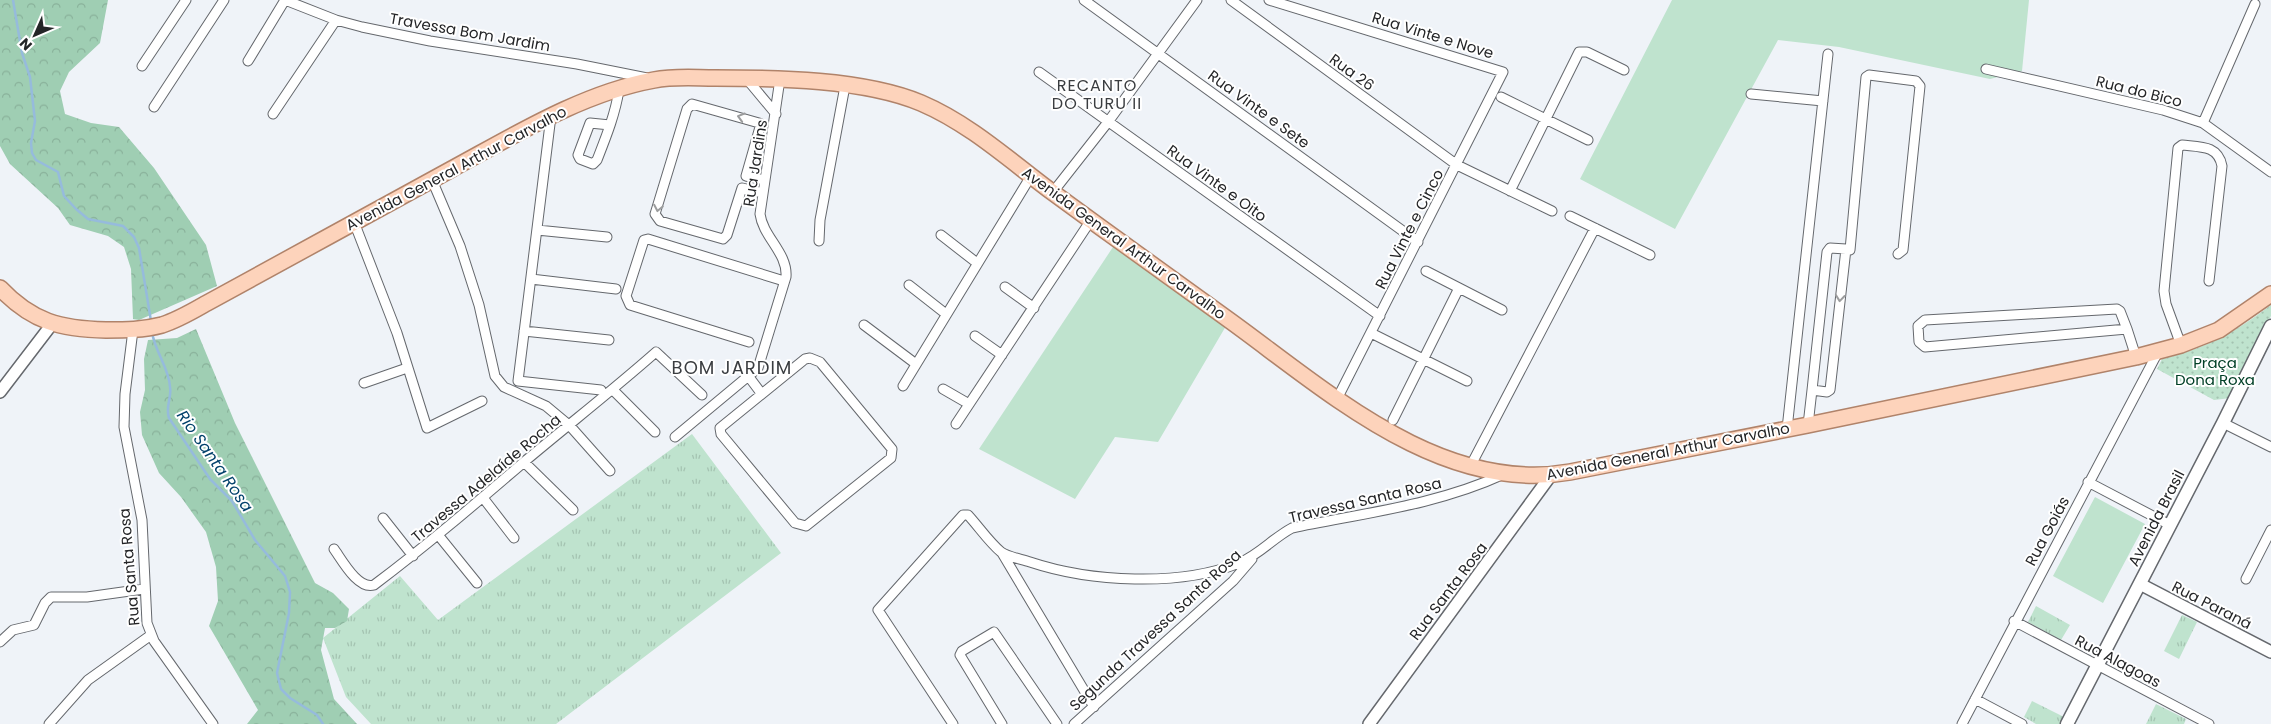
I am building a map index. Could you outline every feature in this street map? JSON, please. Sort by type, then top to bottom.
[{"type":"main road","name":"Avenida General Arthur Carvalho","points":[[0,288],[23,309],[52,324],[71,328],[138,330],[163,324],[207,303],[550,116],[619,90],[654,80],[681,77],[780,79],[845,86],[900,96],[922,104],[982,138],[1091,220],[1338,399],[1405,441],[1427,451],[1471,465],[1505,473],[1551,475],[1808,425],[2158,352],[2219,330],[2271,294]]},
{"type":"main road","name":"Avenida Brasil","points":[[2068,724],[2224,423],[2271,326]]},
{"type":"street","points":[[142,66],[186,0]]},
{"type":"street","points":[[154,107],[224,0]]},
{"type":"street","points":[[248,61],[285,0]]},
{"type":"street","name":"Travessa Bom Jardim","points":[[285,0],[336,20],[430,41],[576,64],[654,80]]},
{"type":"street","name":"Rua Vinte e Sete","points":[[1084,0],[1418,242]]},
{"type":"street","points":[[1053,192],[1159,54],[1197,0]]},
{"type":"street","name":"Rua 26","points":[[1231,0],[1457,166],[1552,212]]},
{"type":"street","name":"Rua Vinte e Nove","points":[[1269,0],[1503,72]]},
{"type":"street","points":[[2203,124],[2255,4]]},
{"type":"street","points":[[273,114],[336,20]]},
{"type":"street","points":[[1510,191],[1581,51],[1587,52],[1624,70]]},
{"type":"street","points":[[1787,429],[1828,54]]},
{"type":"street","name":"Rua do Bico","points":[[1986,69],[2163,110],[2203,124],[2271,172]]},
{"type":"street","name":"Rua Vinte e Oito","points":[[1039,72],[1380,316]]},
{"type":"street","name":"Rua Vinte e Cinco","points":[[1338,399],[1503,72]]},
{"type":"street","points":[[1850,250],[1866,78],[1869,75],[1916,81],[1920,86],[1903,250],[1898,254]]},
{"type":"street","name":"Rua Jardins","points":[[746,78],[776,114]]},
{"type":"street","name":"Rua Jardins","points":[[675,436],[758,368],[784,281],[785,264],[761,218],[780,79]]},
{"type":"street","points":[[819,241],[820,220],[845,86]]},
{"type":"street","points":[[610,125],[590,123],[578,155],[580,159],[596,163],[610,125],[619,90]]},
{"type":"street","points":[[1751,94],[1822,101]]},
{"type":"street","points":[[1502,97],[1588,140]]},
{"type":"street","points":[[692,104],[758,123],[760,126],[746,176],[727,235],[723,239],[660,221],[655,214],[687,109],[692,104]]},
{"type":"street","points":[[550,116],[518,381],[601,390]]},
{"type":"street","points":[[2181,345],[2166,304],[2164,291],[2178,148],[2182,144],[2214,150],[2220,158],[2222,166],[2209,281]]},
{"type":"street","points":[[746,176],[765,180]]},
{"type":"street","points":[[903,386],[1031,176]]},
{"type":"street","points":[[432,180],[460,246],[479,305],[495,376],[504,387],[538,401],[570,426],[610,471]]},
{"type":"street","points":[[742,188],[763,193]]},
{"type":"street","points":[[1570,216],[1650,255]]},
{"type":"street","points":[[956,424],[1091,220]]},
{"type":"street","points":[[354,222],[397,334],[427,428],[482,401]]},
{"type":"street","points":[[1471,465],[1595,228]]},
{"type":"street","points":[[537,230],[607,237]]},
{"type":"street","points":[[941,235],[977,263]]},
{"type":"street","points":[[749,342],[630,305],[626,296],[644,240],[648,239],[784,281]]},
{"type":"street","points":[[1808,425],[1827,252],[1830,248],[1846,249],[1830,390],[1827,392],[1812,390]]},
{"type":"street","points":[[1426,271],[1502,310]]},
{"type":"street","points":[[531,279],[616,289]]},
{"type":"street","points":[[909,285],[946,314]]},
{"type":"street","points":[[1005,287],[1034,308]]},
{"type":"street","points":[[1392,420],[1459,288]]},
{"type":"street","points":[[2127,329],[1925,347],[1919,342],[1918,326],[1925,320],[2117,309],[2127,329],[2136,357]]},
{"type":"street","points":[[0,392],[52,324]]},
{"type":"street","points":[[864,325],[916,364]]},
{"type":"street","name":"Rua Santa Rosa","points":[[138,330],[125,394],[124,427],[142,520],[145,613],[151,635],[213,724]]},
{"type":"street","points":[[524,331],[609,340]]},
{"type":"street","points":[[1371,333],[1467,381]]},
{"type":"street","points":[[975,336],[1002,355]]},
{"type":"street","name":"Travessa Adelaíde Rocha","points":[[334,549],[358,580],[369,586],[439,536],[656,352],[702,395]]},
{"type":"street","name":"Rua Goiás","points":[[1962,724],[2014,622],[2158,352]]},
{"type":"street","points":[[805,359],[816,359],[892,448],[891,458],[806,526],[795,523],[721,434],[720,428],[723,424],[761,393],[805,359]]},
{"type":"street","points":[[364,383],[407,368]]},
{"type":"street","points":[[749,377],[761,393]]},
{"type":"street","points":[[943,389],[970,404]]},
{"type":"street","points":[[613,390],[655,432]]},
{"type":"street","points":[[2224,423],[2271,447]]},
{"type":"street","points":[[524,462],[573,510]]},
{"type":"street","name":"Travessa Santa Rosa","points":[[1002,553],[1076,574],[1126,579],[1171,577],[1224,569],[1255,556],[1277,536],[1292,528],[1426,503],[1480,485],[1505,473]]},
{"type":"street","name":"Rua Santa Rosa","points":[[1369,724],[1405,670],[1551,475]]},
{"type":"street","points":[[2088,482],[2170,525]]},
{"type":"street","points":[[484,499],[514,538]]},
{"type":"street","name":"Travessa Santa Rosa","points":[[952,724],[878,610],[958,520],[965,515],[1002,553],[1094,707]]},
{"type":"street","points":[[382,518],[412,556]]},
{"type":"street","points":[[2246,579],[2271,530]]},
{"type":"street","points":[[439,536],[477,583]]},
{"type":"street","name":"Segunda Travessa Santa Rosa","points":[[1074,724],[1233,581],[1255,556]]},
{"type":"street","name":"Rua Paraná","points":[[2140,584],[2271,652]]},
{"type":"street","points":[[0,642],[13,630],[34,625],[45,603],[51,597],[86,598],[144,589]]},
{"type":"street","name":"Rua Alagoas","points":[[2014,622],[2209,724]]},
{"type":"street","points":[[1002,724],[960,655],[994,632],[997,633],[1057,724]]},
{"type":"street","points":[[49,724],[88,680],[151,635]]},
{"type":"street","points":[[1974,699],[2022,724]]},
{"type":"green space","points":[[0,0],[108,0],[100,43],[69,72],[60,91],[65,114],[91,123],[119,127],[154,168],[206,245],[217,286],[139,320],[133,319],[131,269],[124,247],[108,236],[70,225],[58,208],[10,164],[0,146]]},
{"type":"green space","points":[[1672,0],[2029,0],[2022,71],[1990,79],[1839,47],[1778,40],[1675,229],[1580,179]]},
{"type":"green space","points":[[1113,247],[1226,326],[1158,442],[1115,437],[1075,499],[979,449]]},
{"type":"green space","name":"Praça Dona Roxa","points":[[2271,305],[2271,316],[2231,398],[2214,400],[2157,369],[2162,359],[2193,350],[2220,338]]},
{"type":"green space","points":[[196,329],[235,423],[315,583],[333,593],[349,609],[347,621],[335,628],[325,628],[321,650],[334,699],[357,724],[247,724],[258,710],[209,626],[218,601],[216,567],[206,532],[181,497],[159,473],[142,435],[140,412],[145,390],[144,359],[148,340],[177,338]]},
{"type":"green space","points":[[692,434],[781,553],[556,724],[371,724],[346,697],[323,638],[400,576],[438,620]]},
{"type":"green space","points":[[2095,497],[2145,524],[2103,603],[2053,576]]},
{"type":"green space","points":[[2036,606],[2070,625],[2061,640],[2028,622]]},
{"type":"green space","points":[[2182,615],[2197,622],[2179,659],[2164,651]]},
{"type":"green space","points":[[2032,701],[2066,718],[2063,724],[2036,724],[2024,717]]},
{"type":"green space","points":[[2156,704],[2186,719],[2184,724],[2146,724]]},
{"type":"waterway","name":"Rio Santa Rosa","points":[[13,0],[22,53],[30,77],[35,121],[31,143],[32,153],[36,160],[58,172],[64,196],[88,219],[123,226],[134,237],[139,248],[151,321]]},
{"type":"waterway","name":"Rio Santa Rosa","points":[[152,332],[169,380],[169,418],[210,479],[232,501],[255,540],[285,576],[290,592],[289,613],[277,673],[281,689],[290,698],[317,715],[323,724]]},
{"type":"district","name":"RECANTO DO TURU II","points":[[1097,94]]},
{"type":"district","name":"BOM JARDIM","points":[[732,367]]}]
